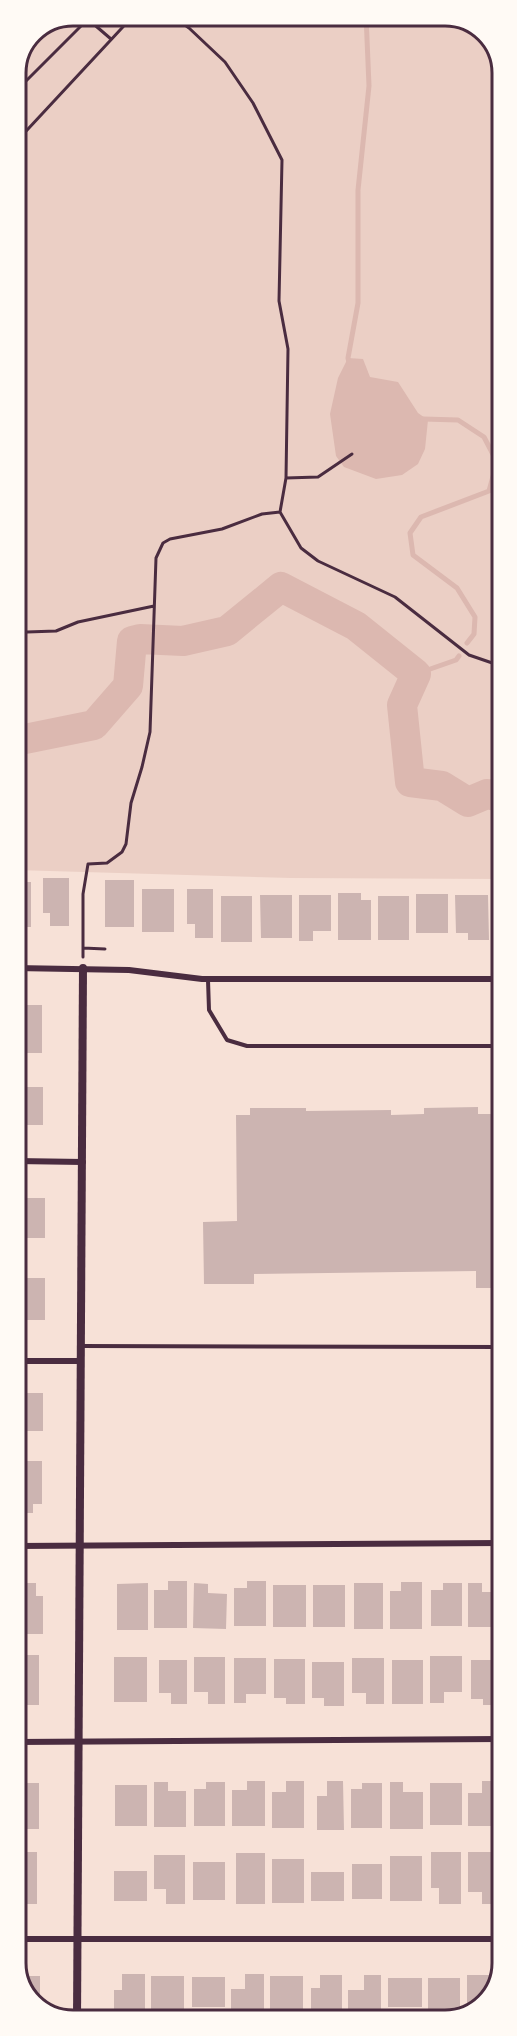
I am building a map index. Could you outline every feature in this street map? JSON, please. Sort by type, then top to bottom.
[{"type":"street","points":[[26,968],[129,970],[208,979],[492,979]]},
{"type":"street","points":[[77,2010],[83,968]]},
{"type":"street","points":[[26,1161],[83,1162]]},
{"type":"street","points":[[26,1361],[80,1361]]},
{"type":"street","points":[[26,1546],[492,1543]]},
{"type":"street","points":[[26,1742],[492,1739]]},
{"type":"street","points":[[26,1938],[492,1939]]},
{"type":"lane","points":[[208,979],[209,1010],[227,1040],[247,1047],[492,1047]]},
{"type":"lane","points":[[80,1346],[492,1347]]},
{"type":"path","points":[[26,81],[81,26]]},
{"type":"path","points":[[96,26],[111,39]]},
{"type":"path","points":[[26,131],[123,26]]},
{"type":"path","points":[[186,26],[225,62],[253,103],[282,160],[279,301],[288,349],[286,478],[280,512],[301,548],[318,561],[396,597],[469,655],[492,663]]},
{"type":"path","points":[[286,478],[318,477],[352,454]]},
{"type":"path","points":[[83,968],[83,894],[88,864],[107,863],[122,852],[126,844],[131,803],[150,732],[156,558],[163,543],[176,537],[222,529],[262,514],[280,512]]},
{"type":"path","points":[[26,632],[56,630],[78,622],[154,606]]},
{"type":"path","points":[[83,948],[105,949]]},
{"type":"shaded area","points":[[63,26],[454,26],[463,29],[480,41],[491,63],[492,879],[291,878],[26,870],[26,63],[33,46],[39,39],[46,33]]},
{"type":"shaded area","points":[[348,358],[363,359],[370,377],[398,382],[418,413],[428,420],[425,449],[418,464],[402,475],[376,479],[344,467],[336,456],[330,414],[338,378]]},
{"type":"building","points":[[43,878],[69,878],[69,926],[50,926],[50,913],[43,913]]},
{"type":"building","points":[[105,880],[134,880],[134,927],[105,927]]},
{"type":"building","points":[[26,882],[31,882],[31,927],[26,927]]},
{"type":"building","points":[[142,889],[174,889],[174,932],[142,932]]},
{"type":"building","points":[[187,889],[213,889],[213,938],[195,938],[195,924],[187,924]]},
{"type":"building","points":[[338,893],[361,893],[361,900],[371,900],[371,940],[338,940]]},
{"type":"building","points":[[416,894],[448,894],[448,933],[416,933]]},
{"type":"building","points":[[260,895],[292,895],[292,938],[261,938]]},
{"type":"building","points":[[299,895],[331,895],[331,931],[313,931],[313,941],[299,941]]},
{"type":"building","points":[[455,895],[488,895],[489,940],[468,940],[468,933],[456,933]]},
{"type":"building","points":[[221,896],[252,896],[252,942],[221,942]]},
{"type":"building","points":[[378,896],[409,896],[409,940],[378,940]]},
{"type":"building","points":[[26,1005],[42,1005],[42,1053],[26,1053]]},
{"type":"building","points":[[26,1087],[43,1087],[43,1125],[26,1125]]},
{"type":"building","points":[[478,1107],[478,1114],[492,1114],[492,1288],[476,1288],[476,1271],[254,1274],[254,1284],[204,1284],[203,1222],[237,1221],[236,1115],[250,1115],[250,1108],[306,1108],[306,1111],[391,1110],[391,1115],[424,1114],[424,1108]]},
{"type":"building","points":[[26,1198],[45,1198],[45,1238],[26,1238]]},
{"type":"building","points":[[26,1278],[45,1278],[45,1320],[26,1320]]},
{"type":"building","points":[[26,1393],[43,1393],[43,1431],[26,1431]]},
{"type":"building","points":[[26,1461],[42,1461],[42,1504],[33,1504],[33,1513],[26,1513]]},
{"type":"building","points":[[168,1581],[187,1581],[187,1628],[154,1628],[154,1590],[168,1590]]},
{"type":"building","points":[[247,1581],[266,1581],[266,1626],[234,1626],[234,1588],[247,1588]]},
{"type":"building","points":[[401,1582],[422,1582],[422,1629],[390,1629],[390,1591],[401,1591]]},
{"type":"building","points":[[26,1583],[36,1583],[36,1596],[43,1596],[43,1634],[26,1634]]},
{"type":"building","points":[[148,1583],[148,1630],[117,1630],[117,1584]]},
{"type":"building","points":[[194,1583],[208,1584],[208,1593],[227,1594],[226,1629],[193,1628]]},
{"type":"building","points":[[354,1583],[383,1583],[383,1629],[354,1629]]},
{"type":"building","points":[[443,1583],[462,1583],[462,1626],[431,1626],[431,1590],[443,1590]]},
{"type":"building","points":[[468,1583],[482,1583],[482,1592],[492,1592],[492,1627],[468,1627]]},
{"type":"building","points":[[273,1585],[306,1585],[306,1627],[273,1627]]},
{"type":"building","points":[[313,1585],[345,1585],[345,1627],[313,1627]]},
{"type":"building","points":[[26,1655],[39,1655],[39,1705],[26,1705]]},
{"type":"building","points":[[430,1656],[462,1656],[462,1692],[444,1692],[444,1703],[430,1703]]},
{"type":"building","points":[[114,1657],[147,1657],[147,1702],[114,1702]]},
{"type":"building","points":[[194,1657],[225,1657],[225,1704],[208,1704],[208,1692],[194,1692]]},
{"type":"building","points":[[234,1658],[266,1658],[266,1694],[246,1694],[246,1703],[234,1703]]},
{"type":"building","points":[[352,1658],[384,1658],[384,1704],[366,1704],[366,1693],[352,1693]]},
{"type":"building","points":[[274,1659],[305,1659],[305,1704],[286,1704],[286,1698],[274,1698]]},
{"type":"building","points":[[159,1660],[187,1660],[187,1704],[171,1704],[171,1693],[159,1693]]},
{"type":"building","points":[[392,1660],[423,1660],[423,1704],[392,1704]]},
{"type":"building","points":[[471,1660],[492,1660],[492,1705],[483,1705],[483,1699],[471,1699]]},
{"type":"building","points":[[312,1662],[344,1662],[344,1706],[324,1706],[324,1698],[312,1698]]},
{"type":"building","points":[[247,1781],[265,1781],[265,1826],[232,1826],[232,1790],[247,1790]]},
{"type":"building","points":[[286,1781],[304,1781],[304,1828],[272,1828],[272,1792],[286,1792]]},
{"type":"building","points":[[327,1781],[343,1781],[344,1830],[317,1830],[317,1796],[327,1796]]},
{"type":"building","points":[[482,1781],[492,1781],[492,1826],[468,1826],[468,1793],[482,1793]]},
{"type":"building","points":[[154,1782],[168,1782],[168,1791],[186,1791],[186,1827],[154,1827]]},
{"type":"building","points":[[206,1782],[225,1782],[225,1826],[194,1826],[194,1789],[206,1789]]},
{"type":"building","points":[[390,1782],[403,1782],[403,1792],[423,1792],[423,1829],[390,1829]]},
{"type":"building","points":[[26,1783],[39,1783],[39,1829],[26,1829]]},
{"type":"building","points":[[362,1783],[382,1783],[382,1828],[351,1828],[351,1789],[362,1789]]},
{"type":"building","points":[[430,1783],[462,1783],[462,1825],[430,1825]]},
{"type":"building","points":[[115,1785],[147,1785],[147,1826],[115,1826]]},
{"type":"building","points":[[26,1852],[37,1852],[37,1904],[26,1904]]},
{"type":"building","points":[[431,1852],[461,1852],[461,1904],[439,1904],[439,1888],[431,1888]]},
{"type":"building","points":[[468,1852],[492,1852],[492,1904],[482,1904],[482,1892],[468,1892]]},
{"type":"building","points":[[236,1853],[265,1853],[265,1904],[236,1904]]},
{"type":"building","points":[[154,1855],[185,1855],[185,1904],[166,1904],[166,1889],[154,1889]]},
{"type":"building","points":[[390,1856],[422,1856],[422,1901],[390,1901]]},
{"type":"building","points":[[272,1859],[304,1859],[304,1903],[272,1903]]},
{"type":"building","points":[[193,1862],[225,1862],[225,1900],[193,1900]]},
{"type":"building","points":[[352,1864],[382,1864],[382,1899],[352,1899]]},
{"type":"building","points":[[114,1871],[147,1871],[147,1901],[114,1901]]},
{"type":"building","points":[[311,1872],[344,1872],[344,1901],[311,1901]]},
{"type":"building","points":[[122,1974],[145,1974],[145,2010],[114,2010],[114,1990],[122,1990]]},
{"type":"building","points":[[245,1974],[264,1974],[264,2010],[231,2010],[231,1989],[245,1989]]},
{"type":"building","points":[[320,1975],[342,1975],[342,2010],[311,2010],[311,1988],[320,1988]]},
{"type":"building","points":[[364,1975],[381,1975],[381,2010],[348,2010],[348,1990],[364,1990]]},
{"type":"building","points":[[467,1975],[490,1975],[482,1992],[467,2004]]},
{"type":"building","points":[[27,1976],[40,1976],[40,1998]]},
{"type":"building","points":[[151,1976],[184,1976],[184,2010],[151,2010]]},
{"type":"building","points":[[270,1976],[303,1976],[303,2010],[270,2010]]},
{"type":"building","points":[[192,1977],[225,1977],[225,2007],[192,2007]]},
{"type":"building","points":[[388,1978],[422,1978],[422,2007],[388,2007]]},
{"type":"building","points":[[428,1978],[460,1978],[460,2008],[428,2010]]},
{"type":"waterway","points":[[349,363],[358,303],[358,190],[369,86],[366,26]]},
{"type":"waterway","points":[[423,419],[458,420],[484,437],[492,452]]},
{"type":"waterway","points":[[467,643],[474,634],[475,617],[457,588],[413,555],[410,533],[421,517],[489,491],[492,480]]},
{"type":"waterway","points":[[26,739],[94,725],[128,686],[132,641],[140,639],[183,641],[227,631],[281,587],[356,626],[416,674],[402,705],[410,782],[442,786],[468,802],[487,794],[492,795]]},
{"type":"waterway","points":[[416,674],[456,660],[459,656]]}]
